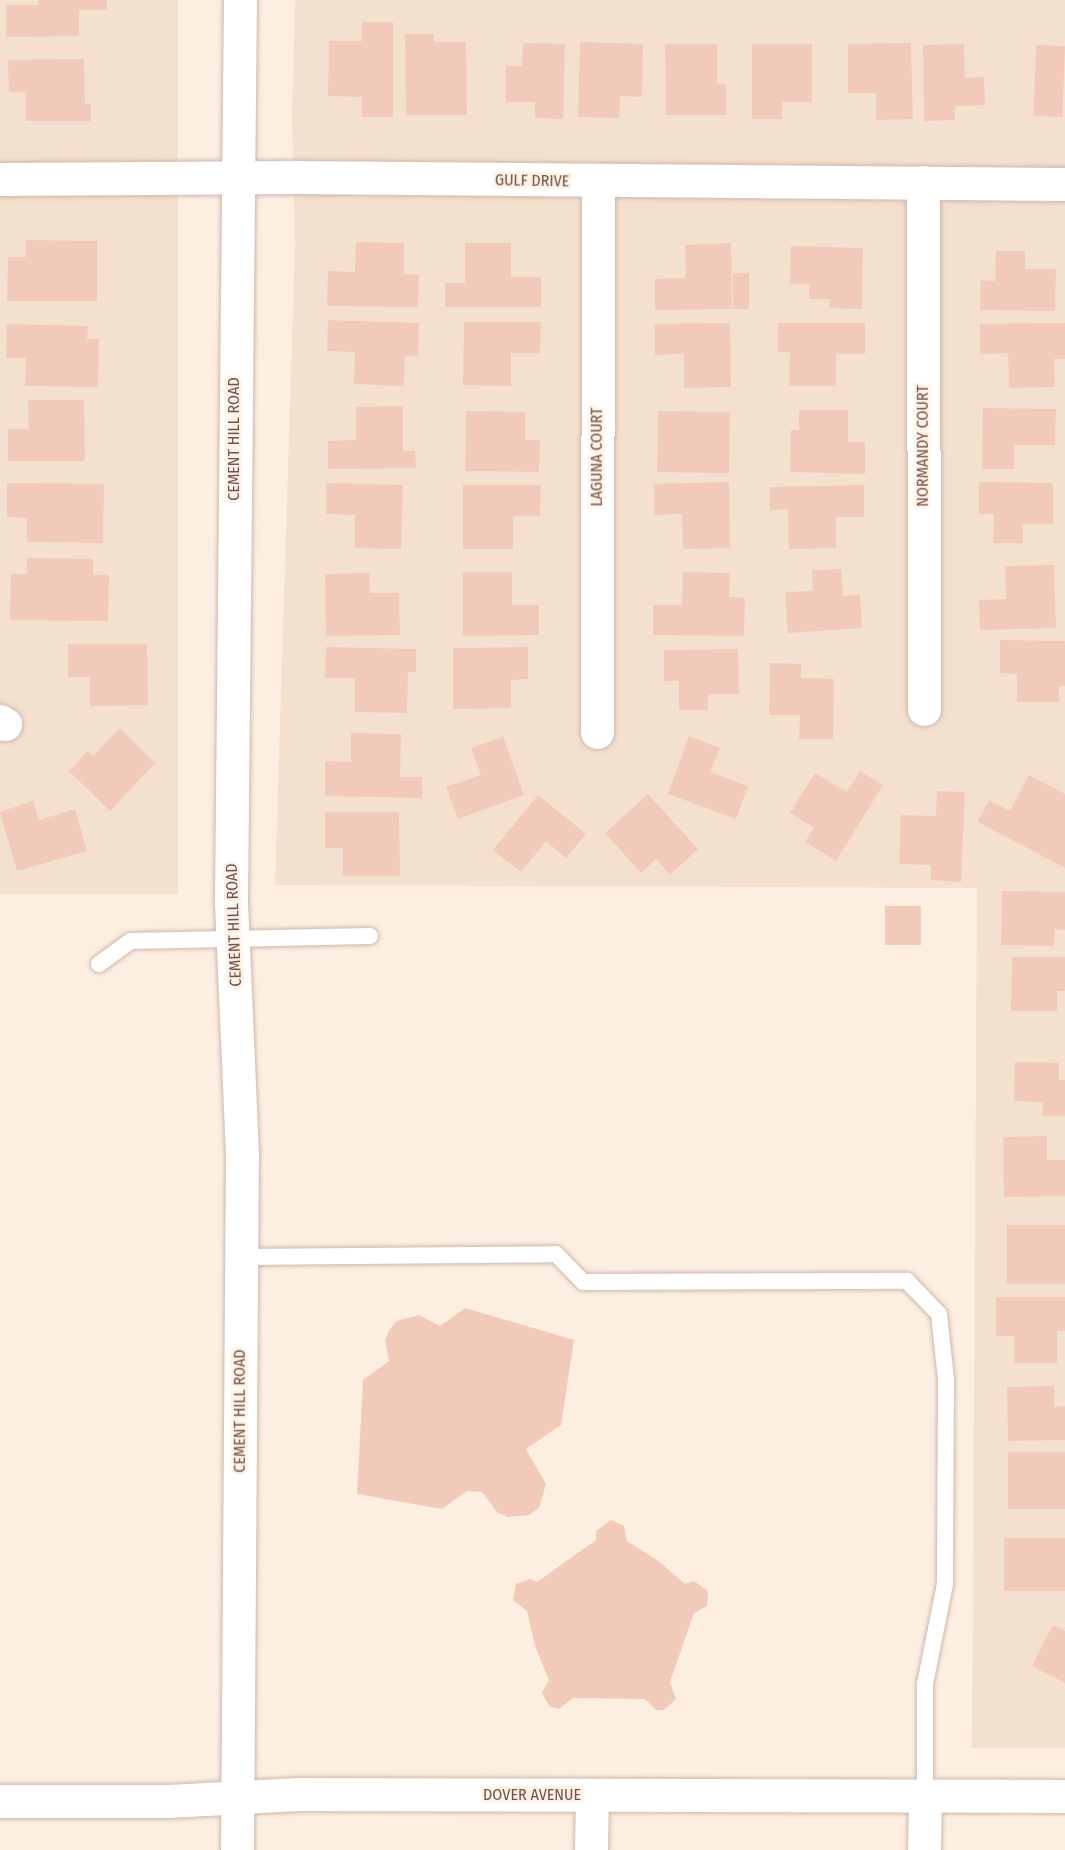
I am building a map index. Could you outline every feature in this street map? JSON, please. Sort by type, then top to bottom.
[{"type":"street","name":"CEMENT HILL ROAD","points":[[237,1850],[241,1059],[233,938],[240,0]]},
{"type":"street","name":"GULF DRIVE","points":[[0,179],[237,178],[1065,184]]},
{"type":"street","name":"LAGUNA COURT","points":[[597,732],[598,182]]},
{"type":"street","name":"NORMANDY COURT","points":[[923,182],[924,709]]},
{"type":"street","name":"DOVER AVENUE","points":[[0,1801],[237,1798],[298,1794],[1065,1796]]},
{"type":"street","points":[[591,1850],[592,1795]]},
{"type":"street","points":[[924,1850],[925,1796]]},
{"type":"lane","points":[[99,964],[131,941],[369,936]]},
{"type":"lane","points":[[241,1257],[556,1254],[583,1282],[907,1281],[939,1314],[946,1380],[945,1584],[925,1684],[925,1796]]},
{"type":"shaded area","points":[[0,0],[178,0],[178,894],[0,894]]},
{"type":"shaded area","points":[[295,0],[1065,0],[1065,1748],[972,1748],[977,888],[275,885],[295,245],[292,117]]},
{"type":"building","points":[[38,0],[107,0],[107,10],[79,10],[79,36],[6,37],[6,5],[38,5]]},
{"type":"building","points":[[362,22],[393,22],[393,117],[362,117],[362,97],[328,96],[329,41],[362,41]]},
{"type":"building","points":[[405,34],[434,34],[434,42],[466,42],[467,115],[406,115]]},
{"type":"building","points":[[580,42],[643,44],[642,97],[620,96],[619,118],[578,117]]},
{"type":"building","points":[[523,43],[565,44],[563,119],[535,118],[535,102],[506,102],[506,66],[522,66]]},
{"type":"building","points":[[911,43],[913,119],[876,120],[876,93],[848,93],[848,44]]},
{"type":"building","points":[[665,44],[717,44],[717,84],[726,84],[726,115],[666,115]]},
{"type":"building","points":[[752,44],[812,44],[812,102],[782,102],[782,119],[752,119]]},
{"type":"building","points":[[964,44],[965,78],[984,77],[985,105],[955,106],[955,120],[924,121],[923,45]]},
{"type":"building","points":[[1036,45],[1065,46],[1063,117],[1034,116]]},
{"type":"building","points":[[84,59],[85,104],[91,103],[91,121],[26,121],[26,92],[9,92],[8,60]]},
{"type":"building","points":[[26,240],[97,241],[97,301],[7,301],[8,257],[26,257]]},
{"type":"building","points":[[356,242],[404,243],[404,274],[419,275],[418,307],[327,306],[328,271],[355,272]]},
{"type":"building","points":[[465,243],[511,243],[511,277],[541,277],[541,307],[445,307],[445,283],[465,283]]},
{"type":"building","points":[[731,243],[732,309],[655,310],[655,279],[686,278],[685,245]]},
{"type":"building","points":[[791,246],[863,248],[862,309],[829,308],[830,299],[809,299],[809,284],[790,284]]},
{"type":"building","points":[[996,251],[1025,251],[1025,269],[1056,269],[1055,311],[980,310],[981,280],[995,281]]},
{"type":"building","points":[[733,273],[749,273],[749,309],[733,309]]},
{"type":"building","points":[[328,320],[419,323],[418,356],[405,356],[404,386],[354,384],[355,352],[327,351]]},
{"type":"building","points":[[464,322],[541,322],[540,353],[511,353],[511,386],[463,385]]},
{"type":"building","points":[[730,323],[731,387],[684,388],[684,354],[655,355],[655,324]]},
{"type":"building","points":[[778,323],[865,323],[865,354],[836,354],[836,386],[789,386],[790,352],[778,352]]},
{"type":"building","points":[[1065,323],[1065,359],[1054,359],[1055,387],[1009,388],[1008,353],[980,354],[980,324]]},
{"type":"building","points":[[7,324],[88,326],[87,339],[99,339],[98,387],[25,386],[26,358],[6,358]]},
{"type":"building","points":[[28,400],[84,400],[85,461],[8,461],[8,429],[29,429]]},
{"type":"building","points":[[403,406],[403,451],[415,451],[416,468],[328,469],[328,441],[356,440],[356,407]]},
{"type":"building","points":[[983,408],[1056,409],[1055,445],[1014,445],[1014,469],[982,469]]},
{"type":"building","points":[[799,410],[848,410],[848,442],[865,442],[865,474],[790,472],[791,430],[799,430]]},
{"type":"building","points":[[466,411],[525,412],[525,440],[540,440],[539,472],[465,471]]},
{"type":"building","points":[[658,411],[730,412],[729,473],[657,472]]},
{"type":"building","points":[[729,482],[730,548],[683,549],[682,514],[654,515],[654,484]]},
{"type":"building","points":[[979,482],[1053,483],[1053,524],[1023,524],[1023,543],[993,543],[994,514],[979,514]]},
{"type":"building","points":[[7,483],[104,484],[103,543],[27,542],[27,518],[7,517]]},
{"type":"building","points":[[326,483],[403,485],[401,549],[355,548],[355,515],[326,514]]},
{"type":"building","points":[[463,485],[541,485],[540,516],[513,516],[513,549],[463,549]]},
{"type":"building","points":[[864,485],[864,517],[836,517],[836,548],[789,549],[788,509],[770,510],[770,487]]},
{"type":"building","points":[[27,558],[93,559],[93,575],[109,575],[108,621],[10,620],[11,574],[27,574]]},
{"type":"building","points":[[1054,565],[1056,628],[980,630],[979,600],[1006,599],[1005,566]]},
{"type":"building","points":[[841,569],[843,596],[860,595],[862,628],[788,633],[785,592],[813,591],[812,570]]},
{"type":"building","points":[[463,572],[512,572],[512,605],[539,605],[539,635],[463,636]]},
{"type":"building","points":[[683,572],[730,573],[729,597],[745,598],[744,636],[653,635],[653,605],[682,605]]},
{"type":"building","points":[[369,573],[370,593],[399,593],[400,635],[326,636],[325,574]]},
{"type":"building","points":[[1000,640],[1065,641],[1065,686],[1059,686],[1059,702],[1017,702],[1017,674],[1000,673]]},
{"type":"building","points":[[68,644],[147,644],[148,705],[90,706],[90,677],[68,677]]},
{"type":"building","points":[[326,647],[416,649],[416,672],[408,672],[407,713],[355,712],[355,678],[325,678]]},
{"type":"building","points":[[528,647],[528,679],[511,680],[511,708],[453,709],[453,648]]},
{"type":"building","points":[[738,649],[739,694],[708,694],[708,710],[679,710],[679,681],[664,681],[664,650]]},
{"type":"building","points":[[770,663],[801,664],[801,678],[834,679],[833,739],[799,739],[800,715],[769,715]]},
{"type":"building","points":[[120,728],[155,763],[110,811],[69,771],[88,751],[93,756]]},
{"type":"building","points":[[351,733],[401,734],[400,777],[422,777],[422,798],[325,796],[325,761],[351,762]]},
{"type":"building","points":[[689,736],[720,748],[710,772],[748,786],[736,819],[668,794]]},
{"type":"building","points":[[503,737],[524,795],[458,819],[446,787],[481,775],[471,748]]},
{"type":"building","points":[[860,771],[883,785],[836,861],[805,842],[814,828],[790,813],[815,773],[847,792]]},
{"type":"building","points":[[1029,775],[1065,794],[1065,868],[978,822],[989,800],[1010,811]]},
{"type":"building","points":[[937,791],[965,792],[961,882],[931,880],[931,865],[899,864],[901,815],[936,816]]},
{"type":"building","points":[[648,794],[698,849],[670,875],[656,859],[641,873],[605,833]]},
{"type":"building","points":[[538,795],[586,834],[566,858],[546,841],[521,872],[493,850]]},
{"type":"building","points":[[33,801],[39,820],[75,809],[87,851],[17,871],[0,812]]},
{"type":"building","points":[[325,812],[399,812],[400,876],[343,876],[343,848],[325,848]]},
{"type":"building","points":[[1002,891],[1065,892],[1065,930],[1055,929],[1054,946],[1001,945]]},
{"type":"building","points":[[885,906],[921,906],[921,945],[885,945]]},
{"type":"building","points":[[1012,957],[1065,957],[1065,991],[1057,991],[1057,1011],[1011,1011]]},
{"type":"building","points":[[1015,1062],[1059,1063],[1059,1080],[1065,1080],[1065,1116],[1042,1116],[1043,1102],[1014,1101]]},
{"type":"building","points":[[1047,1136],[1047,1160],[1065,1160],[1065,1196],[1004,1197],[1003,1137]]},
{"type":"building","points":[[1007,1225],[1065,1225],[1065,1284],[1007,1284]]},
{"type":"building","points":[[996,1297],[1065,1297],[1065,1331],[1057,1331],[1057,1363],[1014,1363],[1014,1336],[996,1336]]},
{"type":"building","points":[[465,1308],[574,1340],[561,1425],[526,1449],[546,1484],[539,1508],[529,1515],[507,1517],[497,1512],[482,1492],[467,1491],[442,1509],[357,1494],[363,1380],[389,1361],[385,1340],[390,1329],[397,1321],[419,1315],[440,1326]]},
{"type":"building","points":[[1054,1386],[1054,1407],[1065,1406],[1065,1440],[1008,1441],[1007,1387]]},
{"type":"building","points":[[1008,1452],[1065,1452],[1065,1509],[1008,1509]]},
{"type":"building","points":[[611,1520],[624,1526],[627,1541],[657,1560],[685,1584],[694,1581],[708,1591],[707,1606],[694,1613],[670,1682],[676,1699],[664,1710],[656,1710],[645,1699],[573,1698],[559,1709],[549,1706],[542,1693],[549,1680],[535,1646],[527,1611],[513,1600],[516,1584],[530,1579],[537,1582],[596,1540],[596,1531]]},
{"type":"building","points":[[1004,1538],[1065,1538],[1065,1591],[1004,1591]]},
{"type":"building","points":[[1053,1625],[1065,1631],[1065,1683],[1032,1666]]}]
